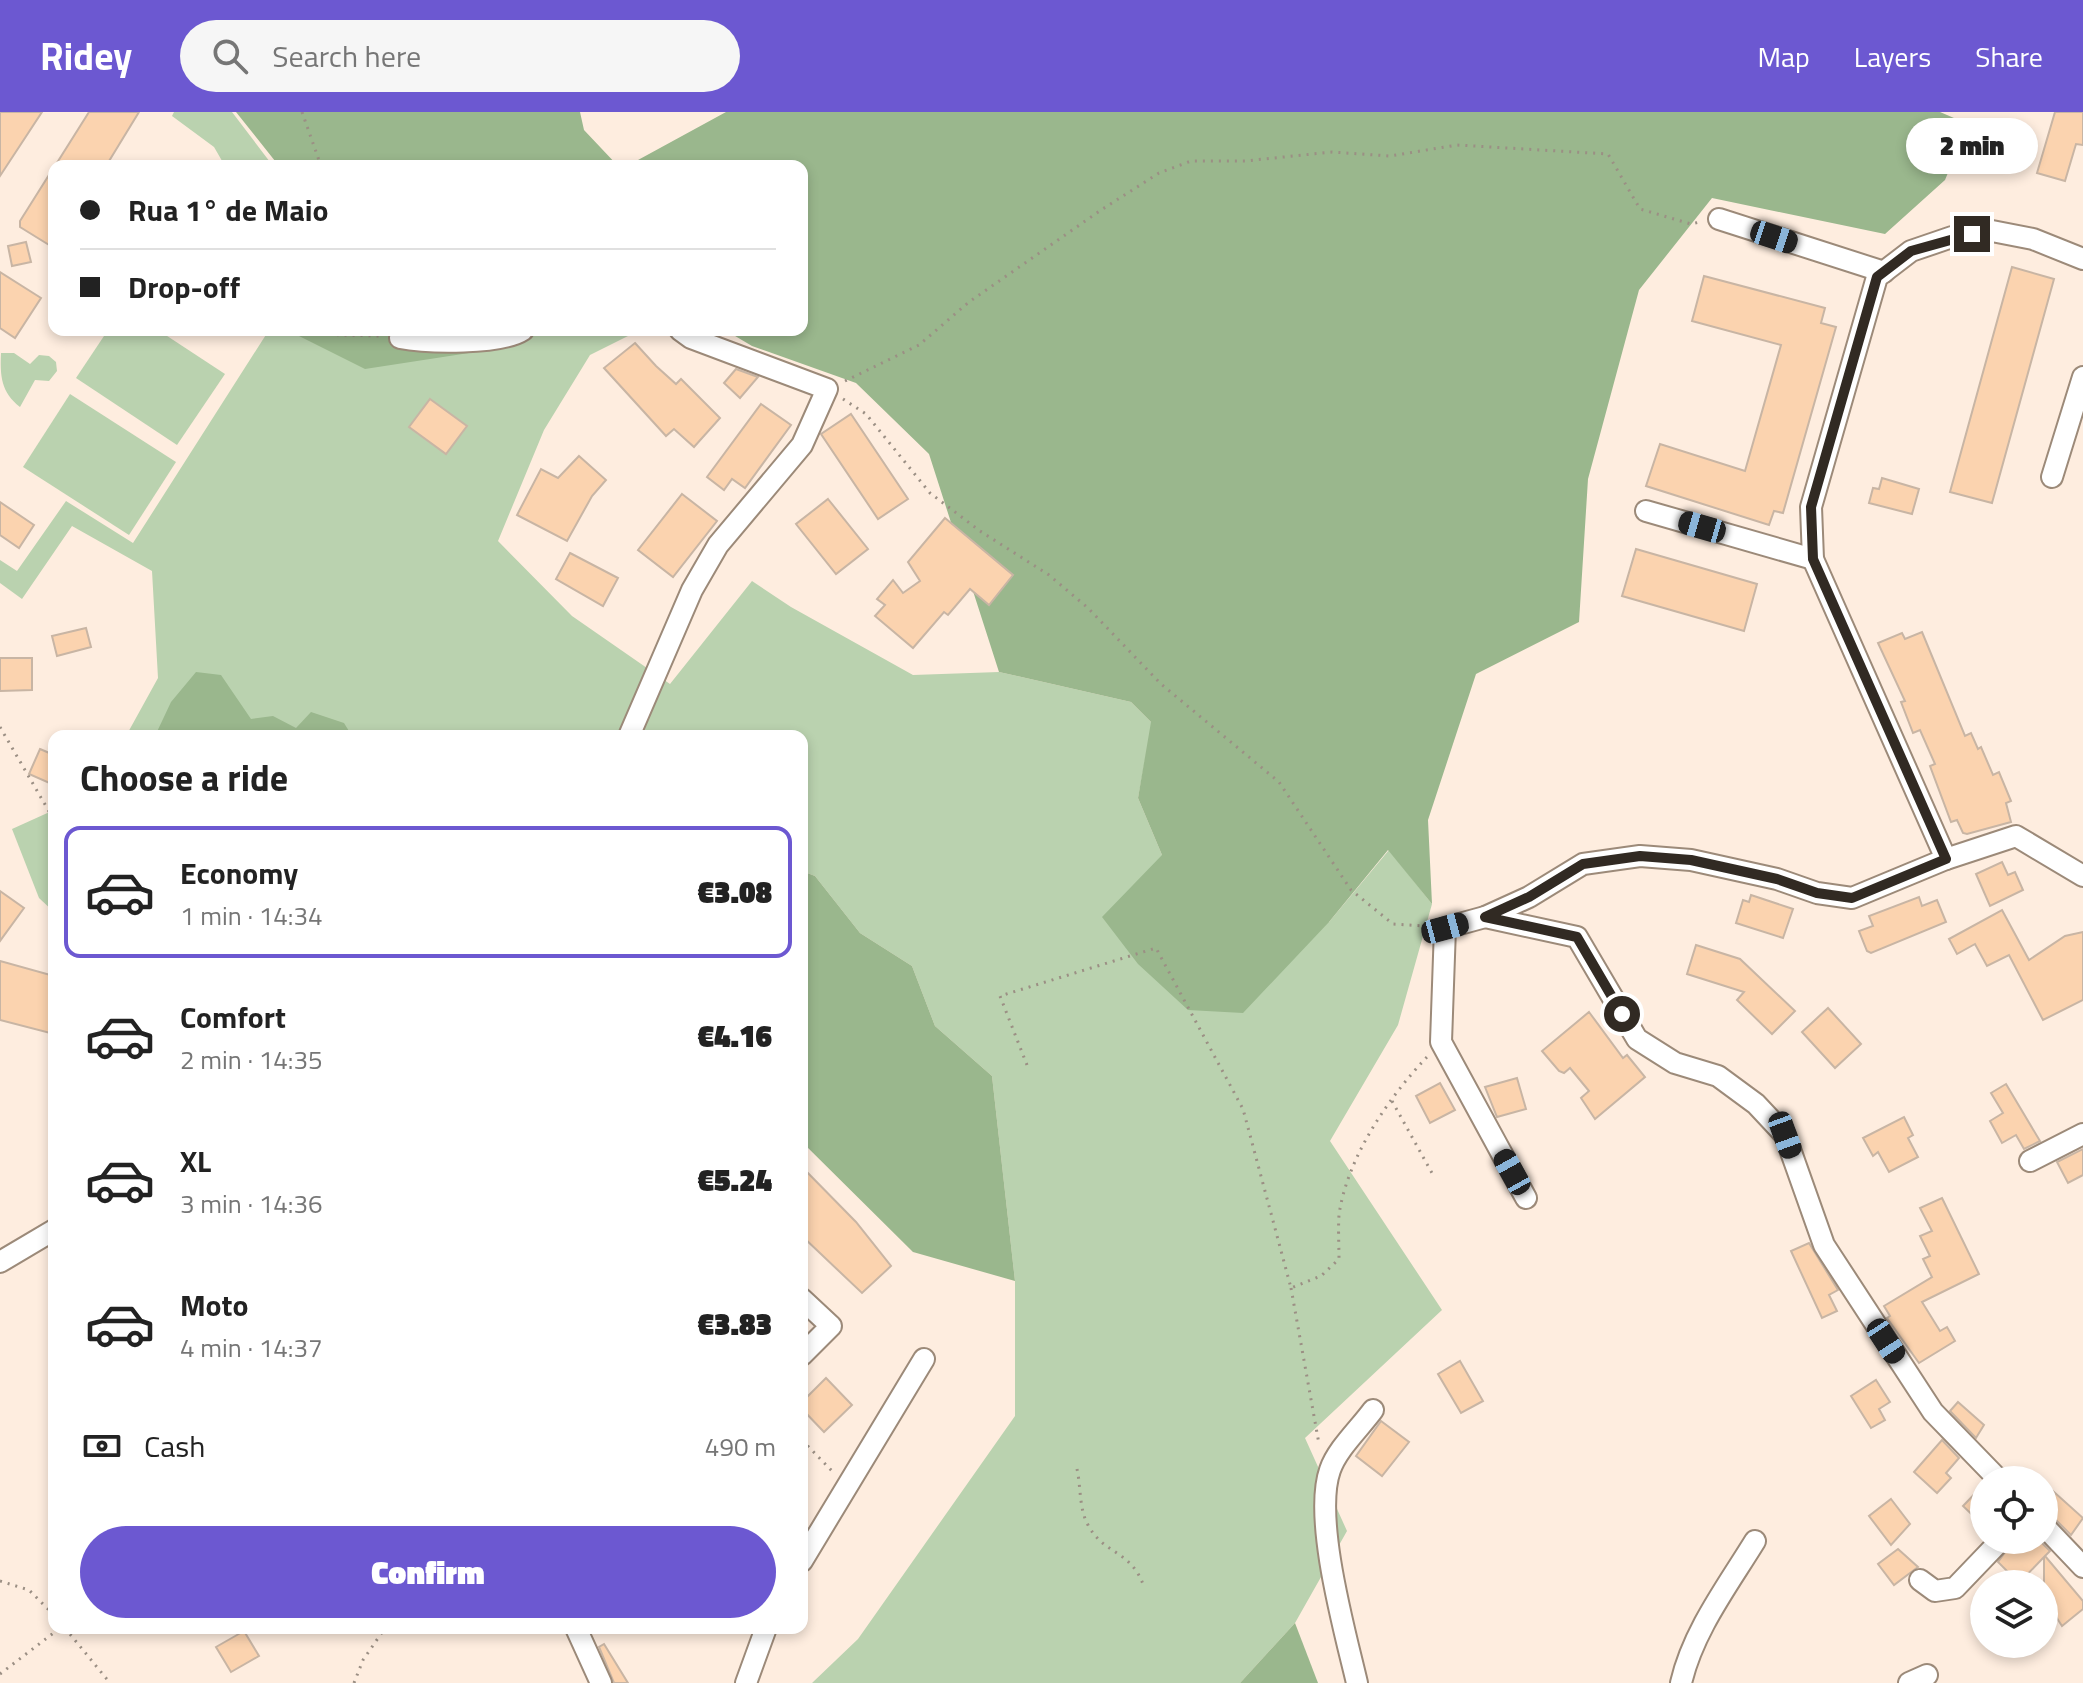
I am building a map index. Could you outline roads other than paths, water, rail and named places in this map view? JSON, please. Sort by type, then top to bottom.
[{"type":"street","points":[[1719,219],[1884,272]]},
{"type":"street","points":[[1946,859],[1813,559],[1811,507],[1877,277],[1911,251],[1952,237],[1992,231],[2033,239],[2083,259]]},
{"type":"street","points":[[400,338],[469,340],[514,336]]},
{"type":"street","points":[[632,730],[692,590],[718,545],[802,445],[827,389],[688,336]]},
{"type":"street","points":[[2052,477],[2083,377]]},
{"type":"street","points":[[1646,511],[1813,559]]},
{"type":"street","points":[[1526,1198],[1441,1042],[1445,928],[1485,917],[1529,897],[1583,864],[1640,856],[1691,860],[1777,879],[1817,893],[1852,898],[1946,859],[2016,836],[2083,876]]},
{"type":"street","points":[[1485,917],[1577,937],[1637,1039],[1675,1063],[1718,1076],[1756,1104],[1785,1135],[1824,1245],[1933,1412],[1985,1466]]},
{"type":"street","points":[[2030,1161],[2083,1134]]},
{"type":"street","points":[[0,1262],[48,1234]]},
{"type":"street","points":[[808,1305],[831,1326],[808,1349]]},
{"type":"street","points":[[808,1551],[924,1359]]},
{"type":"street","points":[[1357,1683],[1344,1631],[1326,1519],[1325,1488],[1331,1466],[1373,1410]]},
{"type":"street","points":[[1681,1683],[1689,1656],[1708,1619],[1755,1541]]},
{"type":"street","points":[[2058,1541],[2083,1567]]},
{"type":"street","points":[[1920,1580],[1935,1591],[1955,1588],[1988,1554]]},
{"type":"street","points":[[579,1634],[601,1683]]},
{"type":"street","points":[[746,1683],[764,1634]]}]
